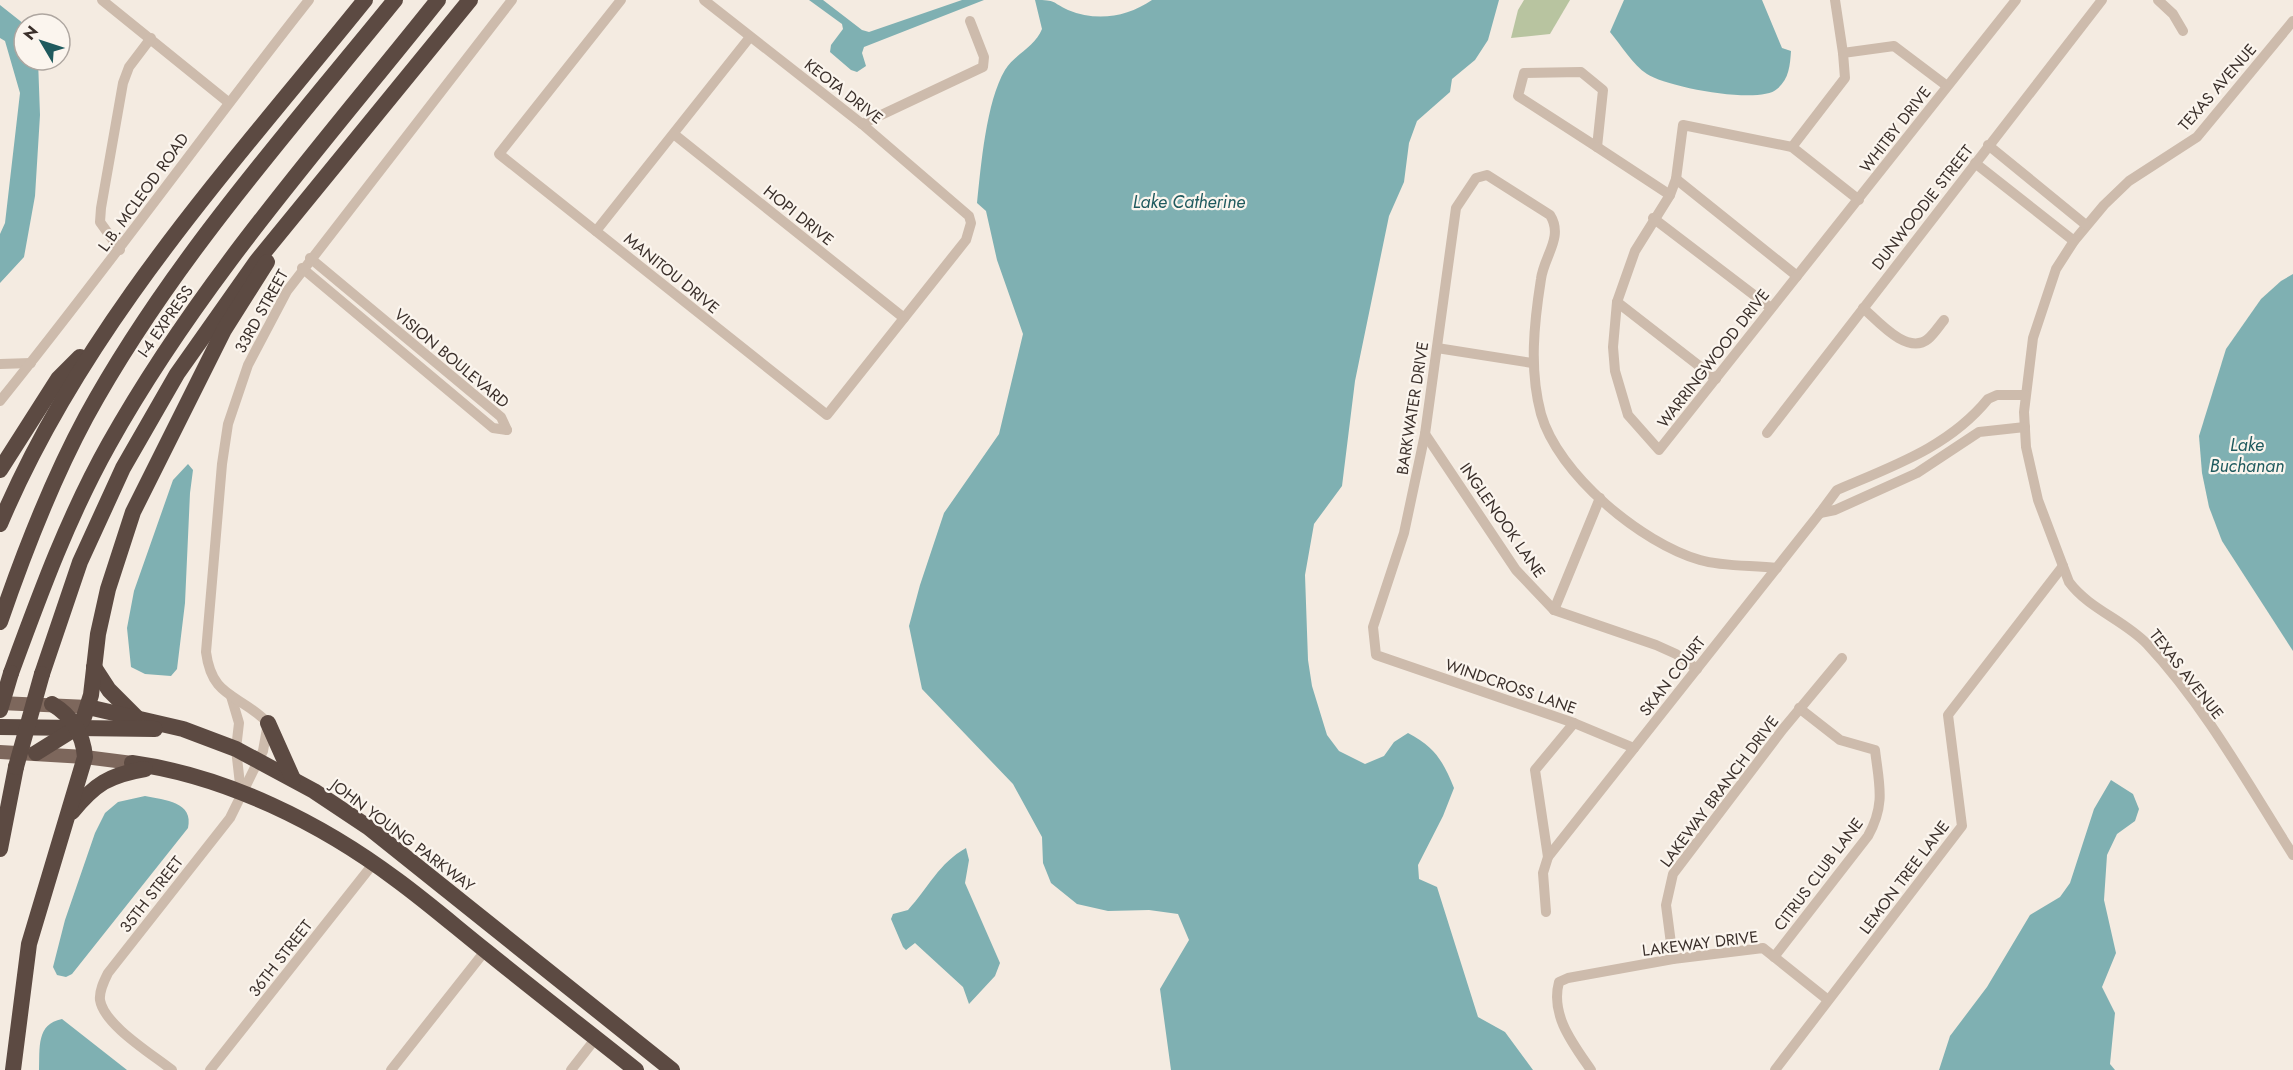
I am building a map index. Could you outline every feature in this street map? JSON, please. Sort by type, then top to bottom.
[{"type":"highway","points":[[0,524],[39,441],[102,334],[160,255],[365,0]]},
{"type":"highway","name":"I-4 EXPRESS","points":[[0,622],[26,548],[87,416],[173,280],[239,193],[395,0]]},
{"type":"highway","name":"I-4 EXPRESS","points":[[0,710],[11,673],[54,556],[81,497],[158,362],[233,257],[438,0]]},
{"type":"highway","points":[[0,849],[16,767],[42,674],[80,562],[123,468],[156,408],[225,301],[470,0]]},
{"type":"highway","points":[[36,753],[76,728],[88,707],[108,589],[119,549],[153,468],[224,330],[327,173]]},
{"type":"highway","points":[[0,470],[58,379],[102,334]]},
{"type":"highway","points":[[0,602],[26,548]]},
{"type":"highway","points":[[94,667],[109,690],[136,717]]},
{"type":"highway","points":[[13,1070],[29,944],[86,757],[76,728],[62,710],[52,704]]},
{"type":"highway","name":"JOHN YOUNG PARKWAY","points":[[88,707],[183,729],[236,749],[293,778],[368,827],[672,1070]]},
{"type":"highway","points":[[268,723],[293,778]]},
{"type":"highway","points":[[0,727],[183,729]]},
{"type":"highway","points":[[132,763],[158,767],[241,793],[314,828],[373,864],[636,1070]]},
{"type":"highway","points":[[65,821],[83,799],[106,779],[121,773],[158,767]]},
{"type":"highway","points":[[485,951],[509,953],[533,959]]},
{"type":"main road","name":"JOHN YOUNG PARKWAY","points":[[0,703],[88,707]]},
{"type":"main road","points":[[0,752],[86,757],[132,763]]},
{"type":"street","points":[[102,0],[228,102]]},
{"type":"street","name":"L.B. MCLEOD ROAD","points":[[0,401],[120,250],[228,102],[309,0]]},
{"type":"street","name":"33RD STREET","points":[[268,723],[254,708],[231,696],[212,678],[206,652],[225,443],[232,406],[248,365],[274,312],[302,268],[512,0]]},
{"type":"street","name":"MANITOU DRIVE","points":[[621,0],[499,154],[827,415],[904,318]]},
{"type":"street","name":"KEOTA DRIVE","points":[[704,0],[862,124],[964,208],[971,223],[966,240],[904,318]]},
{"type":"street","points":[[1835,0],[1845,78],[1792,147],[1859,200]]},
{"type":"street","name":"WHITBY DRIVE","points":[[1797,276],[2016,0]]},
{"type":"street","name":"DUNWOODIE STREET","points":[[1767,434],[2102,0]]},
{"type":"street","points":[[2158,0],[2173,14],[2183,31]]},
{"type":"street","points":[[862,124],[983,67],[984,57],[970,21]]},
{"type":"street","name":"TEXAS AVENUE","points":[[2293,21],[2197,137],[2129,181],[2086,225],[2074,241],[2056,269],[2046,296],[2033,338],[2025,395],[2026,447],[2038,500],[2069,582],[2078,594],[2131,629],[2147,644],[2193,702],[2293,855]]},
{"type":"street","points":[[596,231],[675,135],[750,37]]},
{"type":"street","points":[[120,250],[100,222],[101,208],[123,83],[129,67],[151,38]]},
{"type":"street","points":[[1842,53],[1894,46],[1947,86]]},
{"type":"street","points":[[1597,147],[1603,90],[1581,72],[1524,74],[1518,96],[1670,195]]},
{"type":"street","name":"WARRINGWOOD DRIVE","points":[[1792,147],[1683,124],[1676,179],[1670,195],[1653,218],[1635,251],[1617,302],[1613,347],[1615,371],[1628,415],[1659,450],[1797,276]]},
{"type":"street","name":"HOPI DRIVE","points":[[675,135],[904,318]]},
{"type":"street","points":[[1988,145],[2086,225]]},
{"type":"street","points":[[1975,163],[2074,241]]},
{"type":"street","name":"BARKWATER DRIVE","points":[[1376,655],[1373,627],[1404,533],[1425,434],[1456,208],[1476,178],[1487,175],[1550,215],[1556,224],[1556,234],[1541,276],[1532,363]]},
{"type":"street","points":[[1676,179],[1797,276]]},
{"type":"street","points":[[1653,218],[1772,308]]},
{"type":"street","name":"VISION BOULEVARD","points":[[302,268],[493,428],[507,430],[501,417],[310,258]]},
{"type":"street","points":[[1617,302],[1716,379]]},
{"type":"street","points":[[1863,308],[1902,340],[1914,344],[1927,340],[1944,320]]},
{"type":"street","points":[[1437,348],[1532,363],[1541,414],[1549,434],[1568,463],[1600,498],[1636,530],[1701,560],[1777,567]]},
{"type":"street","points":[[0,364],[31,363]]},
{"type":"street","name":"SKAN COURT","points":[[1548,857],[1837,490],[1920,454],[1943,441],[1988,399],[1997,395],[2025,395]]},
{"type":"street","points":[[1820,513],[1835,510],[1917,473],[1979,432],[2025,426]]},
{"type":"street","name":"INGLENOOK LANE","points":[[1425,434],[1516,570],[1554,610],[1656,645],[1676,654],[1696,669]]},
{"type":"street","points":[[1554,610],[1600,498]]},
{"type":"street","name":"LEMON TREE LANE","points":[[1775,1070],[1962,826],[1948,715],[2063,566]]},
{"type":"street","name":"WINDCROSS LANE","points":[[1376,655],[1574,723],[1634,748]]},
{"type":"street","name":"LAKEWAY BRANCH DRIVE","points":[[1673,959],[1666,905],[1672,874],[1799,708],[1842,658]]},
{"type":"street","name":"33RD STREET","points":[[231,696],[239,723],[236,749],[241,793]]},
{"type":"street","name":"CITRUS CLUB LANE","points":[[1774,957],[1868,836],[1878,818],[1881,800],[1875,750],[1840,740],[1799,708]]},
{"type":"street","points":[[241,793],[265,745],[268,723]]},
{"type":"street","points":[[1546,912],[1543,873],[1548,857],[1535,770],[1574,723]]},
{"type":"street","name":"35TH STREET","points":[[172,1070],[108,1018],[100,999],[102,985],[108,973],[230,818],[241,793]]},
{"type":"street","name":"36TH STREET","points":[[210,1070],[373,864]]},
{"type":"street","name":"LAKEWAY DRIVE","points":[[1591,1070],[1569,1038],[1555,995],[1558,982],[1569,978],[1673,959],[1763,948],[1828,1000]]},
{"type":"street","points":[[391,1070],[485,951]]},
{"type":"street","points":[[571,1070],[596,1038]]},
{"type":"green space","points":[[1524,0],[1570,0],[1550,34],[1511,38],[1518,10]]},
{"type":"water","points":[[809,0],[823,0],[862,30],[869,32],[962,0],[984,0],[864,47],[862,53],[866,66],[857,72],[851,70],[830,52],[831,45],[843,29],[842,24]]},
{"type":"water","name":"Lake Catherine","points":[[1035,0],[1051,1],[1079,14],[1101,17],[1122,14],[1152,0],[1499,0],[1488,40],[1475,60],[1452,79],[1450,92],[1417,121],[1409,143],[1404,182],[1389,216],[1355,381],[1342,486],[1314,524],[1305,575],[1308,660],[1312,686],[1327,735],[1339,751],[1365,764],[1384,756],[1394,742],[1408,733],[1432,749],[1442,762],[1454,788],[1443,816],[1418,865],[1419,879],[1437,887],[1478,1017],[1505,1032],[1533,1070],[1171,1070],[1160,989],[1189,940],[1178,914],[1149,910],[1108,911],[1077,904],[1051,883],[1043,863],[1042,837],[1013,784],[922,689],[909,626],[920,585],[944,513],[999,434],[1023,334],[997,260],[986,211],[977,203],[985,135],[993,99],[1009,64],[1035,41],[1042,29]]},
{"type":"water","points":[[1624,0],[1762,0],[1782,48],[1791,51],[1786,77],[1777,89],[1752,95],[1733,95],[1692,89],[1657,79],[1637,65],[1610,32]]},
{"type":"water","points":[[0,5],[12,14],[12,65],[5,41],[0,38]]},
{"type":"water","points":[[14,72],[38,72],[40,115],[35,196],[24,257],[0,283],[0,234],[5,223],[20,93]]},
{"type":"water","name":"Lake Buchanan","points":[[2293,274],[2293,651],[2222,541],[2209,507],[2202,473],[2199,436],[2226,349],[2261,299],[2281,281]]},
{"type":"water","points":[[188,464],[193,470],[185,603],[177,669],[171,676],[145,674],[131,667],[127,628],[134,591],[173,480]]},
{"type":"water","points":[[2111,780],[2133,794],[2139,809],[2135,821],[2117,834],[2107,855],[2104,900],[2116,953],[2102,987],[2115,1013],[2110,1064],[2115,1070],[1939,1070],[1950,1036],[1987,987],[2030,915],[2060,897],[2070,883],[2094,809]]},
{"type":"water","points":[[145,796],[169,801],[182,808],[189,819],[188,828],[72,974],[66,977],[57,975],[53,967],[65,920],[95,833],[105,813],[118,802]]},
{"type":"water","points":[[966,848],[969,860],[965,883],[1000,963],[995,976],[969,1004],[963,987],[915,943],[906,950],[903,947],[891,919],[893,914],[908,910],[941,868]]},
{"type":"water","points":[[62,1019],[127,1070],[39,1070],[41,1038],[48,1026]]}]
